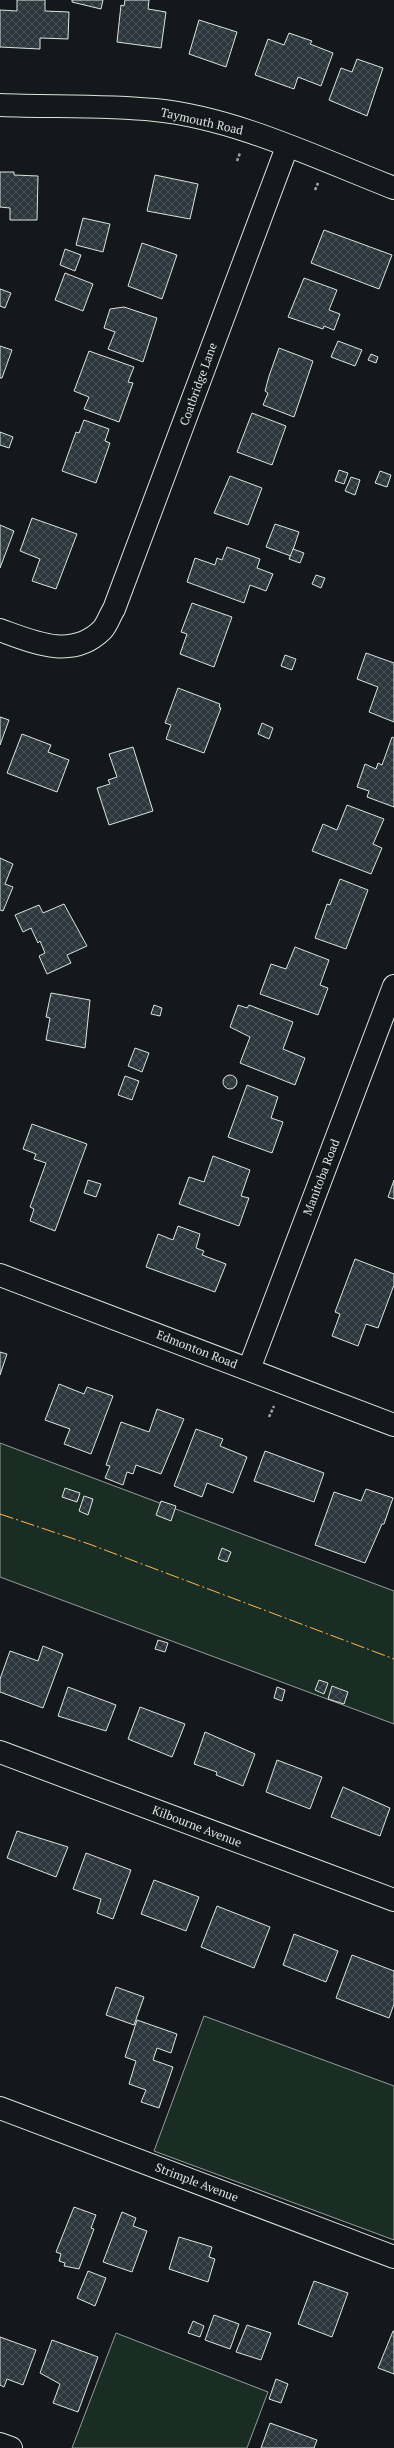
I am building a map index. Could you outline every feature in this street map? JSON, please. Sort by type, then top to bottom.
[{"type":"street","name":"Taymouth Road","points":[[0,105],[155,110],[212,122],[254,134],[394,188]]},
{"type":"street","name":"Coatbridge Lane","points":[[0,630],[37,644],[59,648],[81,644],[102,630],[108,620],[114,609],[287,147]]},
{"type":"street","name":"Manitoba Road","points":[[249,1369],[394,986]]},
{"type":"street","name":"Edmonton Road","points":[[0,1276],[394,1425]]},
{"type":"street","name":"Kilbourne Avenue","points":[[0,1752],[394,1900]]},
{"type":"street","name":"Strimple Avenue","points":[[0,2108],[394,2257]]},
{"type":"street","points":[[0,2444],[11,2448]]},
{"type":"path","points":[[269,1417],[274,1405]]},
{"type":"green space","points":[[0,1443],[394,1591],[394,1724],[0,1577]]},
{"type":"green space","points":[[204,2016],[394,2086],[394,2240],[154,2151]]},
{"type":"green space","points":[[116,2333],[268,2392],[247,2448],[72,2448]]},
{"type":"building","points":[[17,0],[45,0],[45,11],[69,12],[68,39],[40,38],[40,49],[0,47],[0,10],[17,11]]},
{"type":"building","points":[[72,0],[103,0],[101,9],[72,2]]},
{"type":"building","points":[[125,0],[149,0],[148,9],[166,12],[161,48],[117,42],[121,5],[124,6]]},
{"type":"building","points":[[199,20],[237,32],[226,67],[189,54]]},
{"type":"building","points":[[289,33],[312,41],[310,44],[333,53],[321,86],[298,77],[294,89],[255,75],[268,39],[284,45]]},
{"type":"building","points":[[357,59],[383,68],[367,116],[329,100],[341,68],[352,72]]},
{"type":"building","points":[[0,172],[14,172],[14,175],[38,176],[37,220],[10,220],[10,208],[0,207]]},
{"type":"building","points":[[155,175],[198,184],[190,219],[147,211]]},
{"type":"building","points":[[83,218],[110,224],[103,252],[76,245]]},
{"type":"building","points":[[324,230],[392,255],[379,289],[311,263]]},
{"type":"building","points":[[142,243],[177,255],[162,299],[128,286]]},
{"type":"building","points":[[65,249],[81,255],[75,271],[60,265]]},
{"type":"building","points":[[65,273],[93,284],[83,311],[55,300]]},
{"type":"building","points":[[304,278],[337,290],[329,310],[340,314],[334,330],[324,326],[323,329],[288,317]]},
{"type":"building","points":[[0,289],[11,293],[5,308],[0,306]]},
{"type":"building","points":[[124,307],[157,318],[143,362],[108,349],[115,332],[104,328],[110,309]]},
{"type":"building","points":[[338,341],[362,350],[355,366],[331,357]]},
{"type":"building","points":[[0,346],[12,350],[2,378],[0,378]]},
{"type":"building","points":[[279,348],[313,361],[294,417],[263,405],[268,393],[265,391],[269,376]]},
{"type":"building","points":[[89,351],[134,367],[128,382],[133,383],[119,422],[84,409],[89,397],[74,391]]},
{"type":"building","points":[[371,354],[378,357],[376,363],[368,360]]},
{"type":"building","points":[[252,413],[286,426],[272,465],[237,452]]},
{"type":"building","points":[[84,420],[109,429],[105,441],[110,443],[96,483],[62,471],[76,432],[79,433]]},
{"type":"building","points":[[0,432],[13,437],[9,448],[0,445]]},
{"type":"building","points":[[339,470],[348,473],[344,484],[335,481]]},
{"type":"building","points":[[380,471],[391,475],[387,487],[375,483]]},
{"type":"building","points":[[230,476],[262,488],[248,525],[214,513]]},
{"type":"building","points":[[351,477],[360,480],[355,495],[345,491]]},
{"type":"building","points":[[32,518],[77,534],[56,589],[32,581],[40,559],[20,551]]},
{"type":"building","points":[[275,524],[299,532],[291,556],[266,547]]},
{"type":"building","points":[[0,525],[14,531],[0,568]]},
{"type":"building","points":[[227,547],[260,559],[257,568],[273,574],[266,591],[250,585],[244,603],[187,582],[195,558],[215,565],[217,558],[222,560]]},
{"type":"building","points":[[293,549],[304,553],[300,563],[289,559]]},
{"type":"building","points":[[316,575],[325,578],[321,588],[312,584]]},
{"type":"building","points":[[192,603],[232,617],[214,667],[180,654],[187,634],[181,632]]},
{"type":"building","points":[[366,653],[394,663],[394,722],[369,712],[378,687],[357,679]]},
{"type":"building","points":[[285,655],[296,659],[292,670],[281,666]]},
{"type":"building","points":[[178,688],[220,704],[219,707],[221,708],[204,753],[166,739],[171,725],[165,723]]},
{"type":"building","points":[[0,717],[9,720],[0,745]]},
{"type":"building","points":[[262,723],[273,728],[269,739],[258,734]]},
{"type":"building","points":[[22,734],[51,745],[48,752],[69,760],[57,792],[7,773]]},
{"type":"building","points":[[392,737],[394,738],[394,807],[367,797],[369,791],[357,787],[365,764],[376,769],[378,763],[382,765]]},
{"type":"building","points":[[133,747],[153,811],[109,825],[97,788],[110,784],[108,780],[117,777],[109,754]]},
{"type":"building","points":[[347,805],[384,819],[373,844],[382,848],[371,874],[312,851],[323,824],[337,830]]},
{"type":"building","points":[[0,858],[13,864],[5,884],[13,887],[3,911],[0,910]]},
{"type":"building","points":[[340,879],[368,890],[346,949],[315,938],[327,904],[330,905]]},
{"type":"building","points":[[64,904],[87,946],[67,955],[71,963],[47,974],[39,956],[45,953],[40,941],[38,943],[31,928],[23,932],[15,915],[39,905],[43,913]]},
{"type":"building","points":[[295,947],[329,960],[320,985],[328,988],[318,1015],[260,994],[271,964],[286,969]]},
{"type":"building","points":[[51,993],[90,1000],[85,1048],[46,1040],[50,1018],[46,1017]]},
{"type":"building","points":[[154,1005],[162,1008],[160,1016],[151,1014]]},
{"type":"building","points":[[238,1005],[247,1008],[249,1005],[293,1022],[283,1049],[305,1058],[295,1085],[240,1063],[250,1037],[230,1027]]},
{"type":"building","points":[[135,1048],[149,1053],[142,1072],[128,1066]]},
{"type":"building","points":[[230,1075],[235,1077],[237,1082],[235,1087],[230,1089],[225,1087],[223,1082],[225,1077]]},
{"type":"building","points":[[125,1076],[139,1081],[132,1100],[118,1095]]},
{"type":"building","points":[[247,1085],[278,1097],[271,1118],[283,1122],[272,1153],[228,1137]]},
{"type":"building","points":[[32,1124],[87,1144],[55,1231],[30,1221],[34,1209],[30,1207],[46,1163],[34,1159],[36,1154],[23,1149]]},
{"type":"building","points":[[213,1156],[250,1170],[241,1196],[249,1198],[239,1226],[179,1204],[189,1177],[204,1182]]},
{"type":"building","points":[[88,1180],[101,1184],[96,1197],[84,1193]]},
{"type":"building","points":[[394,1180],[394,1199],[388,1197]]},
{"type":"building","points":[[178,1226],[200,1234],[196,1248],[204,1251],[202,1255],[226,1264],[215,1292],[146,1267],[158,1234],[173,1240]]},
{"type":"building","points":[[355,1259],[394,1274],[394,1285],[378,1328],[366,1324],[358,1346],[332,1336],[340,1314],[335,1312]]},
{"type":"building","points":[[0,1352],[7,1354],[0,1375]]},
{"type":"building","points":[[59,1384],[84,1394],[87,1387],[113,1396],[91,1454],[64,1444],[70,1429],[45,1420]]},
{"type":"building","points":[[157,1409],[184,1419],[161,1474],[136,1465],[133,1474],[127,1472],[123,1485],[105,1478],[110,1466],[106,1465],[121,1422],[149,1432]]},
{"type":"building","points":[[196,1429],[223,1439],[220,1446],[247,1457],[233,1493],[207,1483],[202,1497],[174,1486]]},
{"type":"building","points":[[265,1451],[324,1473],[314,1502],[254,1481]]},
{"type":"building","points":[[65,1488],[80,1493],[77,1502],[62,1497]]},
{"type":"building","points":[[366,1489],[393,1498],[384,1524],[382,1524],[365,1563],[315,1545],[334,1492],[361,1501]]},
{"type":"building","points":[[84,1496],[93,1499],[88,1515],[79,1511]]},
{"type":"building","points":[[161,1501],[176,1506],[171,1521],[156,1515]]},
{"type":"building","points":[[222,1548],[231,1552],[227,1562],[218,1559]]},
{"type":"building","points":[[158,1640],[168,1643],[165,1652],[155,1649]]},
{"type":"building","points":[[43,1646],[63,1654],[43,1708],[0,1692],[0,1679],[10,1651],[38,1661]]},
{"type":"building","points":[[319,1680],[328,1683],[324,1694],[315,1690]]},
{"type":"building","points":[[332,1686],[348,1692],[344,1704],[328,1699]]},
{"type":"building","points":[[68,1687],[116,1705],[106,1731],[58,1716]]},
{"type":"building","points":[[277,1687],[285,1690],[282,1701],[274,1698]]},
{"type":"building","points":[[140,1707],[185,1724],[172,1757],[128,1739]]},
{"type":"building","points":[[205,1732],[255,1754],[243,1786],[216,1775],[217,1772],[194,1764]]},
{"type":"building","points":[[277,1760],[322,1777],[310,1809],[266,1792]]},
{"type":"building","points":[[343,1787],[390,1808],[380,1836],[331,1817]]},
{"type":"building","points":[[17,1831],[68,1847],[56,1877],[7,1858]]},
{"type":"building","points":[[86,1853],[131,1870],[113,1919],[97,1913],[101,1899],[73,1889]]},
{"type":"building","points":[[154,1880],[199,1897],[186,1931],[141,1914]]},
{"type":"building","points":[[217,1906],[270,1927],[254,1968],[201,1947]]},
{"type":"building","points":[[294,1934],[338,1951],[326,1982],[283,1965]]},
{"type":"building","points":[[352,1955],[394,1971],[394,2004],[389,2018],[336,1998]]},
{"type":"building","points":[[116,1987],[144,1997],[134,2025],[106,2015]]},
{"type":"building","points":[[137,2020],[177,2034],[171,2053],[157,2048],[153,2060],[173,2067],[159,2108],[141,2102],[146,2090],[129,2084],[136,2061],[125,2057]]},
{"type":"building","points":[[74,2207],[96,2215],[91,2228],[94,2229],[79,2269],[64,2266],[65,2263],[59,2261],[61,2254],[56,2252]]},
{"type":"building","points":[[122,2212],[136,2218],[133,2226],[147,2231],[132,2272],[103,2262]]},
{"type":"building","points":[[179,2237],[212,2247],[209,2257],[215,2259],[208,2282],[169,2269]]},
{"type":"building","points":[[88,2271],[106,2278],[95,2306],[77,2298]]},
{"type":"building","points":[[314,2281],[348,2293],[332,2337],[298,2324]]},
{"type":"building","points":[[214,2315],[239,2324],[230,2349],[205,2340]]},
{"type":"building","points":[[193,2321],[204,2326],[200,2337],[188,2333]]},
{"type":"building","points":[[247,2325],[271,2333],[261,2360],[236,2352]]},
{"type":"building","points":[[394,2331],[394,2374],[378,2368]]},
{"type":"building","points":[[0,2337],[36,2350],[23,2385],[7,2379],[4,2387],[0,2385]]},
{"type":"building","points":[[52,2340],[98,2357],[78,2412],[53,2403],[60,2384],[40,2373]]},
{"type":"building","points":[[276,2379],[288,2384],[281,2403],[269,2399]]},
{"type":"building","points":[[270,2423],[317,2440],[314,2448],[261,2448]]},
{"type":"power","points":[[0,1514],[89,1544],[394,1659]]}]
